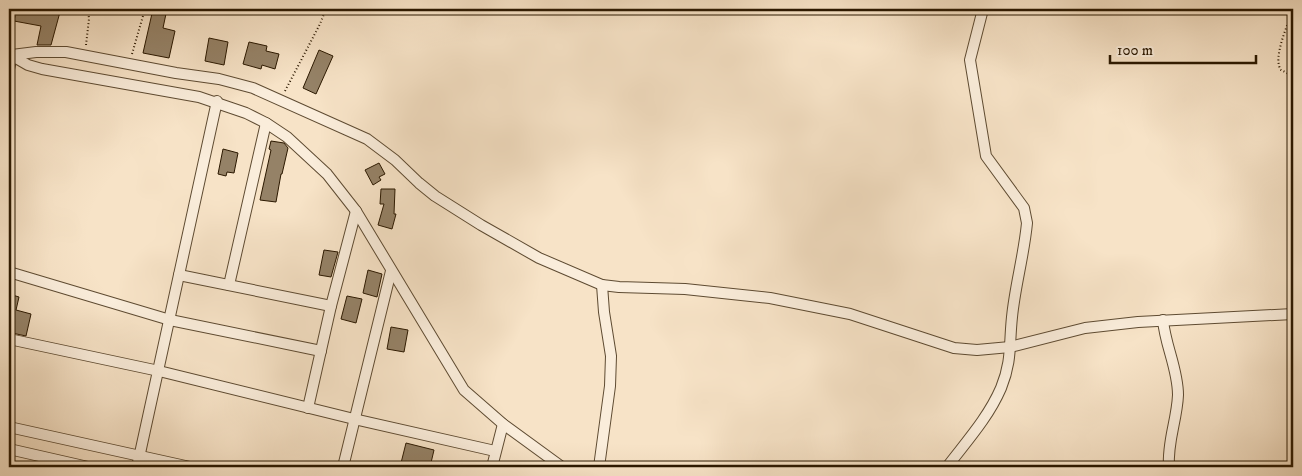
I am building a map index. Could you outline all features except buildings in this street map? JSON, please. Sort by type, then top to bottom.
[{"type":"street","points":[[947,467],[988,413],[1000,390],[1008,368],[1012,316],[1027,228],[1027,215],[1024,208],[986,156],[970,60],[983,9]]},
{"type":"street","points":[[10,55],[36,52],[66,52],[234,82],[280,100],[367,139],[392,157],[435,196],[539,258],[602,285],[685,288],[770,298],[850,314],[954,348],[977,350],[1010,347],[1085,328],[1163,320],[1293,314]]},
{"type":"street","points":[[9,69],[10,55]]},
{"type":"street","points":[[10,55],[28,65],[42,69],[217,101],[266,123],[288,137],[327,174],[356,211],[464,390],[503,424],[562,467]]},
{"type":"street","points":[[137,467],[217,101]]},
{"type":"street","points":[[229,284],[266,123]]},
{"type":"street","points":[[308,408],[331,306],[356,211]]},
{"type":"street","points":[[343,467],[391,271]]},
{"type":"street","points":[[9,272],[170,320],[321,351]]},
{"type":"street","points":[[179,275],[331,306]]},
{"type":"street","points":[[599,467],[610,386],[611,356],[602,285]]},
{"type":"street","points":[[1163,320],[1168,350],[1176,374],[1178,394],[1176,414],[1169,445],[1169,467]]},
{"type":"street","points":[[9,339],[159,371],[354,420],[496,451]]},
{"type":"street","points":[[492,467],[503,424]]},
{"type":"street","points":[[9,428],[190,467]]},
{"type":"street","points":[[9,449],[88,467]]},
{"type":"path","points":[[84,55],[89,19],[88,9]]},
{"type":"path","points":[[129,63],[145,9]]},
{"type":"path","points":[[280,100],[326,9]]},
{"type":"path","points":[[1293,9],[1278,62],[1281,70],[1293,76]]}]
